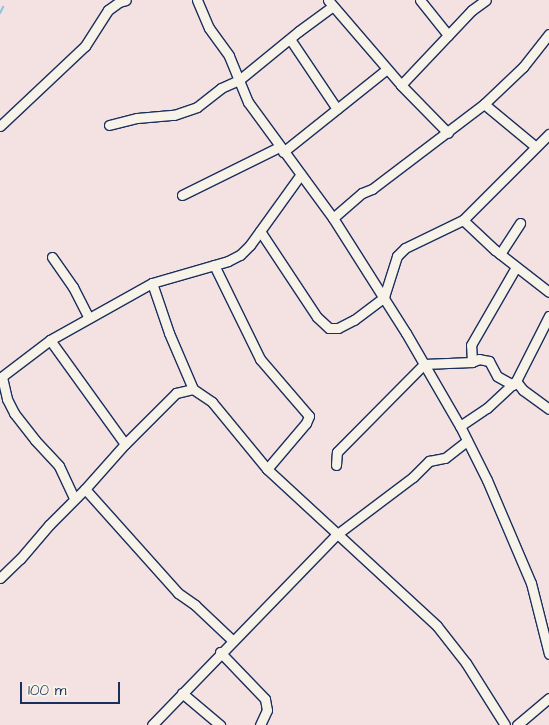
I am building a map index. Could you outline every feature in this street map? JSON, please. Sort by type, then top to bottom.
[{"type":"street","points":[[0,126],[86,46],[108,10],[119,2],[126,0]]},
{"type":"street","points":[[197,0],[209,28],[229,56],[248,102],[333,218],[384,297],[460,426],[487,480],[532,583],[549,654]]},
{"type":"street","points":[[420,0],[448,35]]},
{"type":"street","points":[[401,85],[472,10],[486,0]]},
{"type":"street","points":[[109,125],[137,118],[174,115],[196,107],[221,88],[239,80],[290,39],[330,3],[387,72],[448,133]]},
{"type":"street","points":[[333,218],[362,194],[372,189],[448,133],[484,104],[523,68],[549,34]]},
{"type":"street","points":[[290,39],[337,109]]},
{"type":"street","points":[[182,195],[281,149],[387,72]]},
{"type":"street","points":[[484,104],[536,147]]},
{"type":"street","points":[[260,231],[317,317],[329,328],[338,328],[354,320],[384,297],[397,256],[404,248],[463,220],[548,137]]},
{"type":"street","points":[[74,498],[59,466],[14,413],[7,399],[1,378],[50,340],[88,317],[152,283],[240,256],[300,174]]},
{"type":"street","points":[[463,220],[500,254],[549,292]]},
{"type":"street","points":[[500,254],[520,223]]},
{"type":"street","points":[[52,257],[73,287],[88,317]]},
{"type":"street","points":[[214,265],[260,359],[309,416],[306,423],[267,468]]},
{"type":"street","points":[[472,362],[471,346],[516,267]]},
{"type":"street","points":[[152,283],[169,334],[193,388],[212,402],[267,468],[437,626],[466,663],[505,725]]},
{"type":"street","points":[[460,426],[488,408],[515,383],[549,316]]},
{"type":"street","points":[[50,340],[125,444]]},
{"type":"street","points":[[336,465],[337,452],[424,364],[472,362],[479,358],[489,362],[497,376],[515,383],[549,409]]},
{"type":"street","points":[[0,578],[20,559],[125,444],[176,393],[193,388]]},
{"type":"street","points":[[152,725],[220,652],[336,534],[413,477],[429,462],[445,458],[467,441]]},
{"type":"street","points":[[85,489],[178,593],[195,605],[232,640]]},
{"type":"street","points":[[220,652],[265,699],[267,710],[260,725]]},
{"type":"street","points":[[182,693],[220,725]]},
{"type":"street","points":[[517,725],[549,698]]},
{"type":"waterway","points":[[0,13],[3,7]]}]
